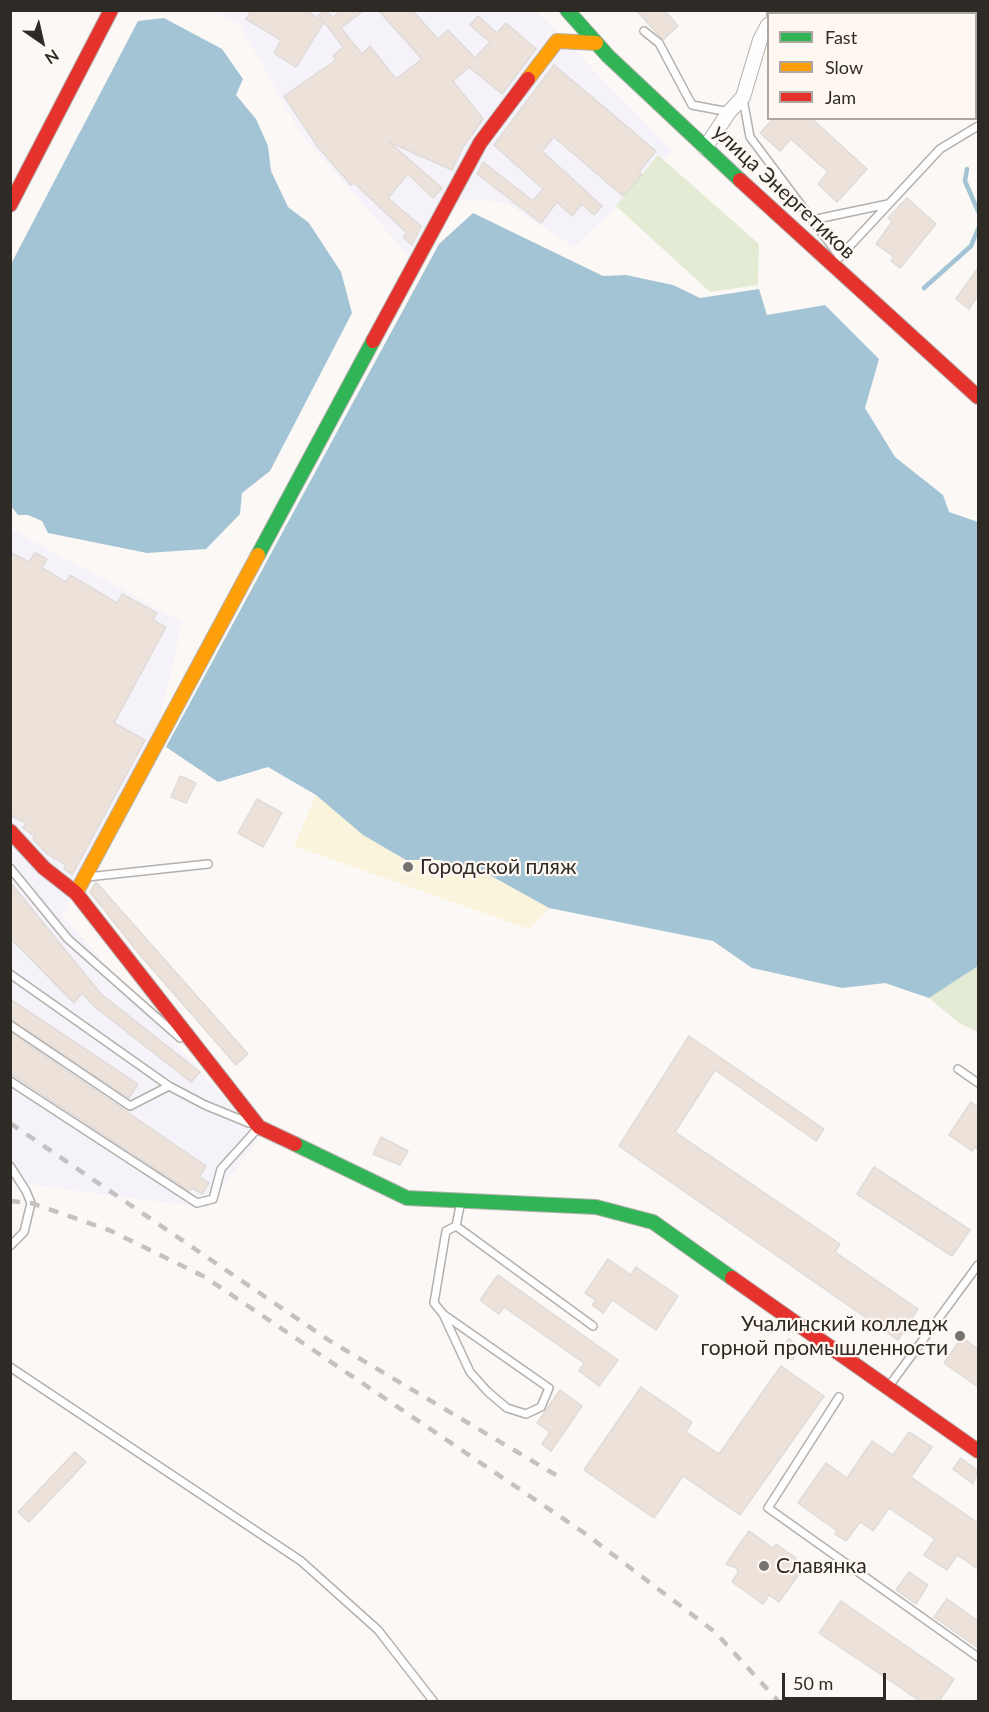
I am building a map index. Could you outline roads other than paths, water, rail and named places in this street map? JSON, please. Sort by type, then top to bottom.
[{"type":"street","points":[[10,205],[111,10]]},
{"type":"street","name":"улица Энергетиков","points":[[567,10],[596,43],[611,53],[705,148],[836,261],[978,397]]},
{"type":"street","points":[[705,148],[729,112],[743,97],[760,40],[767,26]]},
{"type":"street","points":[[76,893],[480,143],[557,41],[596,43]]},
{"type":"street","points":[[10,831],[44,868],[76,893],[259,1127],[407,1198],[596,1207],[653,1222],[978,1451]]},
{"type":"lane","points":[[644,31],[659,43],[692,105],[729,112]]},
{"type":"lane","points":[[743,97],[750,137],[812,220],[836,261],[940,148],[978,126]]},
{"type":"lane","points":[[812,220],[888,204]]},
{"type":"lane","points":[[85,877],[208,864]]},
{"type":"lane","points":[[10,868],[68,939],[175,1034],[199,1050]]},
{"type":"lane","points":[[10,974],[169,1086],[205,1105],[259,1127],[221,1169],[213,1199],[197,1203],[10,1081]]},
{"type":"lane","points":[[10,1025],[130,1106],[169,1086]]},
{"type":"lane","points":[[958,1069],[978,1083]]},
{"type":"lane","points":[[10,1166],[31,1203],[24,1232],[10,1246]]},
{"type":"lane","points":[[456,1227],[461,1199]]},
{"type":"lane","points":[[443,1314],[549,1388],[541,1407],[526,1414],[507,1408],[488,1392],[470,1372],[443,1314],[434,1303],[446,1231],[456,1227]]},
{"type":"lane","points":[[456,1227],[593,1326]]},
{"type":"lane","points":[[888,1388],[978,1265]]},
{"type":"lane","points":[[10,1367],[301,1561],[378,1630],[434,1701]]},
{"type":"lane","points":[[839,1397],[768,1508],[978,1657]]},
{"type":"water","points":[[164,18],[222,49],[243,79],[236,95],[256,119],[268,146],[271,171],[288,207],[309,223],[341,272],[352,313],[270,471],[242,493],[240,514],[206,549],[147,553],[48,533],[42,521],[28,515],[18,515],[11,506],[10,266],[138,21]]},
{"type":"water","points":[[473,213],[603,276],[626,275],[673,285],[700,298],[759,289],[767,315],[825,305],[879,359],[865,408],[895,457],[943,495],[949,512],[978,522],[978,966],[929,998],[885,983],[842,988],[752,968],[713,941],[549,908],[486,873],[440,860],[406,860],[363,835],[316,795],[268,767],[218,782],[166,747],[439,244]]},
{"type":"waterway","points":[[967,169],[965,181],[978,211]]},
{"type":"waterway","points":[[924,288],[971,246],[978,229]]},
{"type":"railway","points":[[10,1123],[330,1341],[561,1478]]},
{"type":"railway","points":[[10,1201],[31,1203],[109,1230],[205,1277],[583,1532],[715,1632],[779,1702]]},
{"type":"place","name":"Городской пляж","points":[[408,867]]},
{"type":"place","name":"Учалинский колледж горной промышленности","points":[[960,1336]]},
{"type":"place","name":"Славянка","points":[[764,1566]]}]
